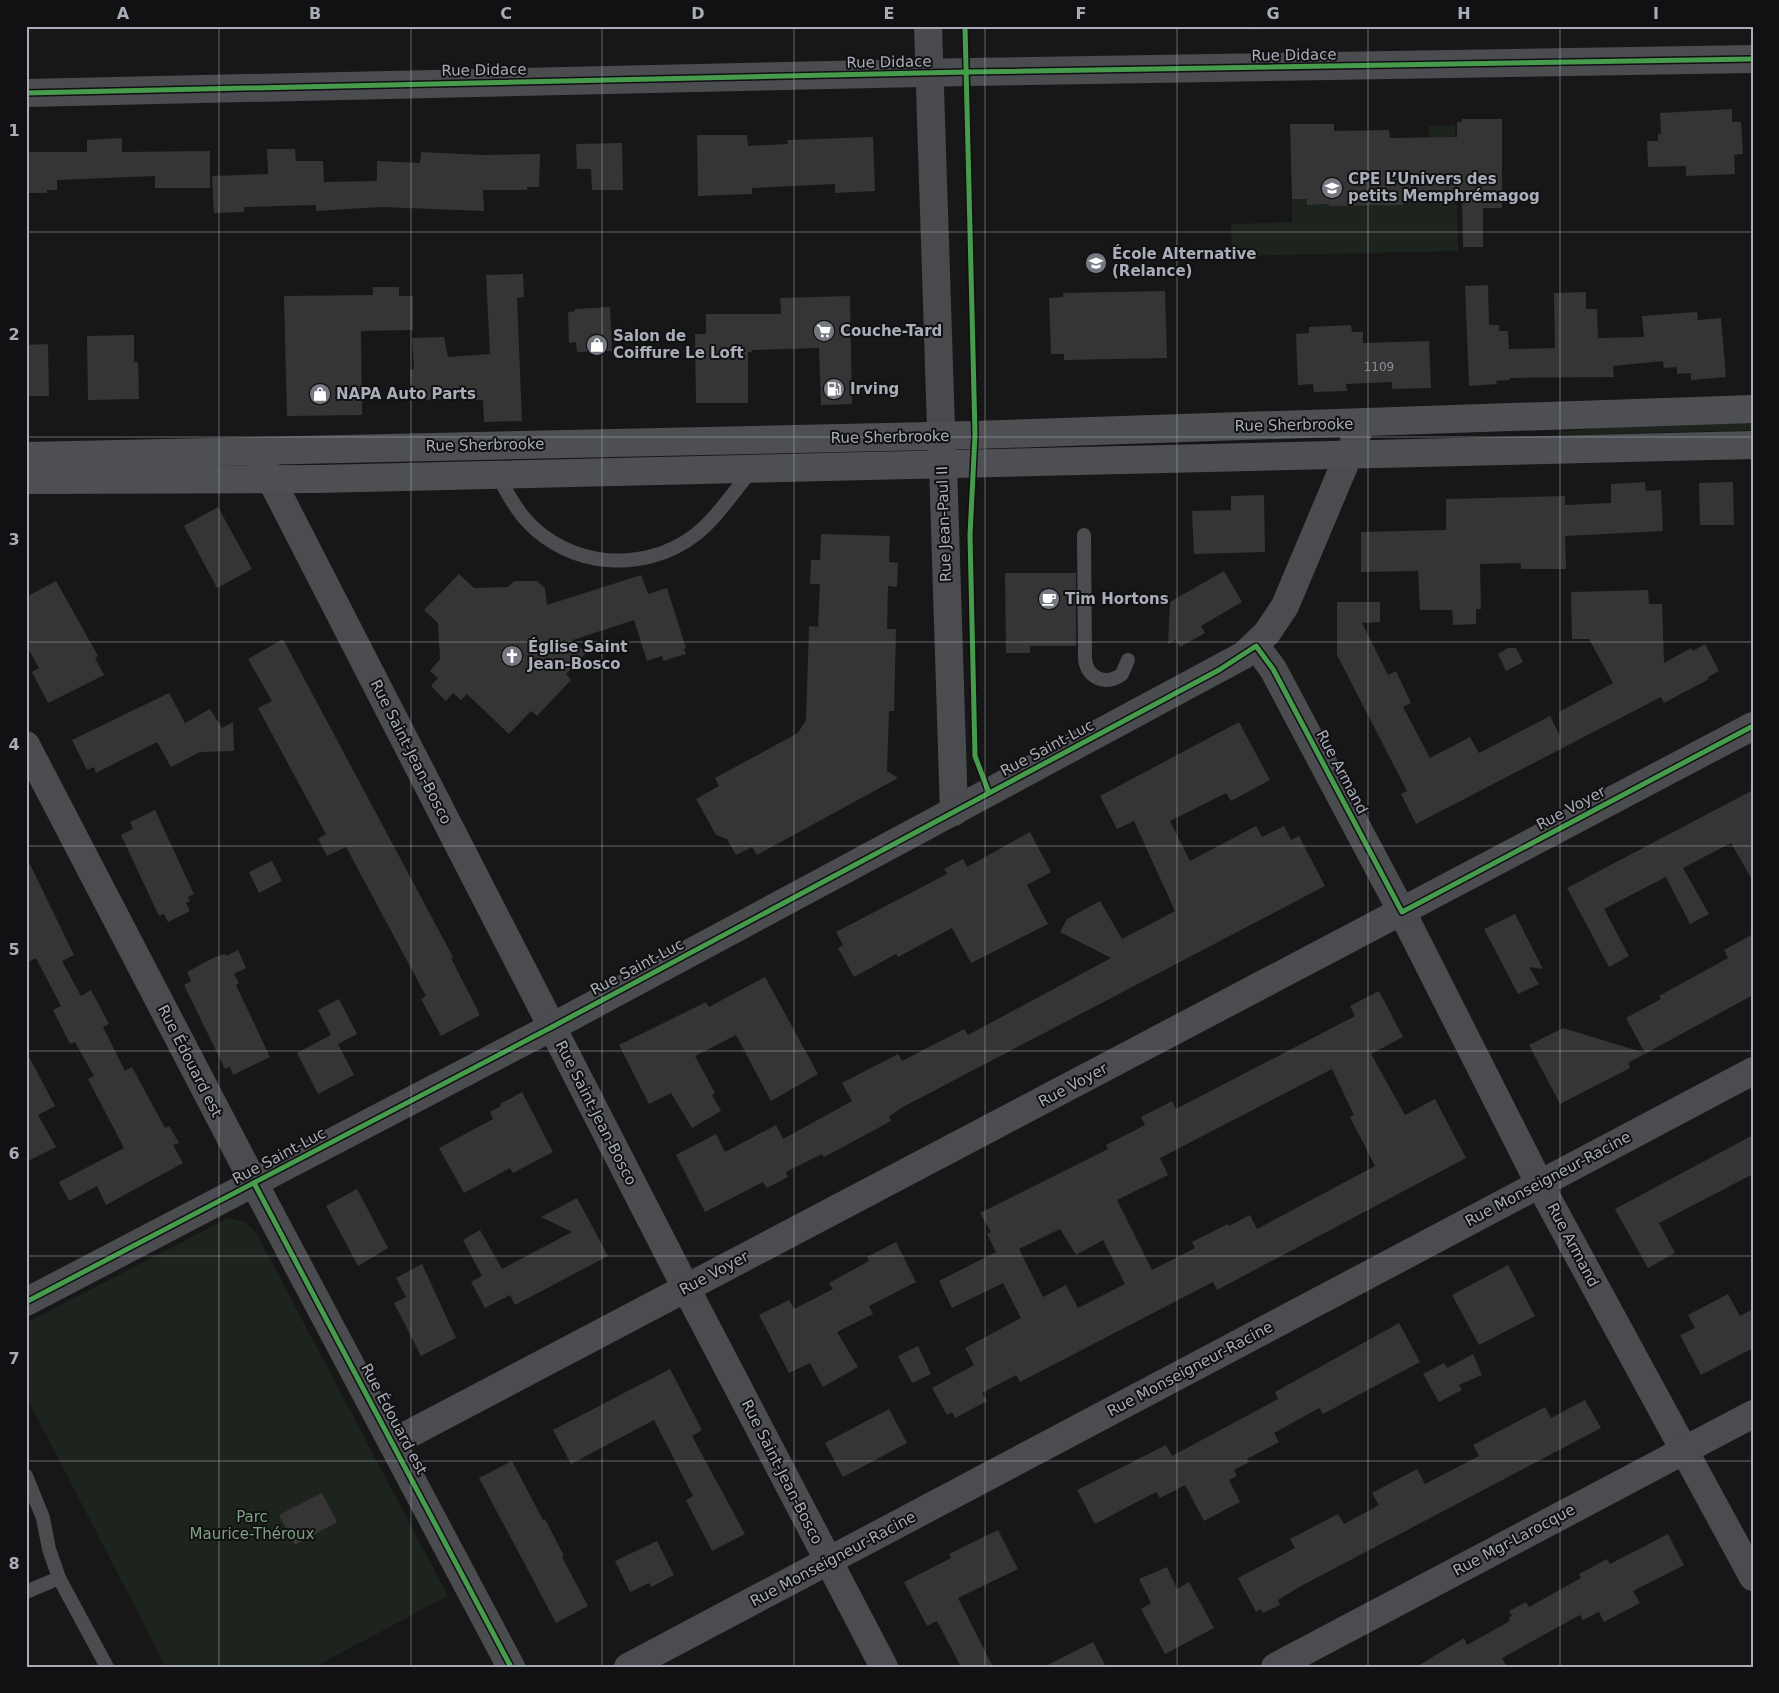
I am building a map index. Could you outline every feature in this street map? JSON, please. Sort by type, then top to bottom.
[{"type":"main road","name":"Rue Sherbrooke","points":[[26,456],[942,435],[1753,410]]},
{"type":"main road","name":"Rue Sherbrooke","points":[[26,480],[271,479],[752,470],[1753,445]]},
{"type":"street","name":"Rue Jean-Paul II","points":[[928,26],[954,812]]},
{"type":"street","name":"Rue Didace","points":[[26,93],[929,73],[1753,58]]},
{"type":"street","name":"Rue Saint-Luc","points":[[26,1302],[552,1027],[1232,663],[1256,646],[1286,606],[1350,456],[1362,423]]},
{"type":"street","name":"Rue Saint-Jean-Bosco","points":[[256,450],[686,1288],[884,1667]]},
{"type":"street","name":"Rue Armand","points":[[1256,646],[1277,677],[1402,912],[1539,1183],[1753,1577]]},
{"type":"street","name":"Rue Voyer","points":[[392,1442],[1753,726]]},
{"type":"street","name":"Rue Édouard est","points":[[26,745],[254,1183],[511,1667]]},
{"type":"street","name":"Rue Monseigneur-Racine","points":[[628,1667],[1753,1071]]},
{"type":"street","name":"Rue Mgr-Larocque","points":[[1275,1667],[1753,1414]]},
{"type":"lane","points":[[497,475],[526,520],[555,544],[590,558],[627,561],[663,553],[695,535],[709,522],[752,470]]},
{"type":"lane","points":[[1084,535],[1085,659],[1087,669],[1098,679],[1109,680],[1122,674],[1128,660]]},
{"type":"lane","points":[[26,1476],[43,1518],[49,1549],[59,1578],[107,1667]]},
{"type":"lane","points":[[26,1592],[59,1578]]},
{"type":"green space","points":[[1246,26],[1367,26],[1247,30]]},
{"type":"green space","points":[[1455,125],[1458,251],[1232,256],[1231,224],[1292,222],[1292,199],[1307,199],[1308,205],[1402,205],[1402,197],[1434,196],[1433,137],[1429,137],[1429,126]]},
{"type":"green space","points":[[1753,417],[1753,430],[1561,435],[1561,432],[1681,420]]},
{"type":"green space","name":"Parc Maurice-Théroux","points":[[228,1218],[245,1222],[257,1234],[448,1596],[314,1667],[166,1667],[26,1396],[26,1323]]},
{"type":"building","points":[[1732,109],[1732,122],[1741,122],[1743,154],[1734,155],[1735,174],[1686,176],[1686,166],[1648,167],[1647,141],[1658,141],[1658,134],[1661,134],[1660,113]]},
{"type":"building","points":[[1462,119],[1502,119],[1502,208],[1483,208],[1483,247],[1463,247],[1462,195],[1402,197],[1403,205],[1307,205],[1307,199],[1292,199],[1290,124],[1334,124],[1334,131],[1389,130],[1390,138],[1457,137],[1457,122],[1462,122]]},
{"type":"building","points":[[697,135],[747,135],[748,146],[788,144],[787,140],[873,137],[875,191],[835,193],[835,184],[752,188],[752,194],[698,196]]},
{"type":"building","points":[[122,138],[122,152],[210,151],[210,188],[155,188],[155,176],[57,180],[57,190],[47,190],[47,193],[26,193],[26,152],[87,152],[87,140]]},
{"type":"building","points":[[622,143],[623,190],[592,190],[591,169],[577,169],[576,144]]},
{"type":"building","points":[[267,149],[295,149],[296,161],[323,161],[324,182],[377,181],[377,161],[420,163],[421,152],[483,155],[540,154],[539,187],[527,187],[527,190],[483,190],[484,211],[381,207],[316,211],[316,205],[244,207],[244,212],[214,213],[212,176],[268,174]]},
{"type":"building","points":[[523,274],[524,297],[517,298],[522,421],[484,422],[483,400],[474,400],[474,397],[426,400],[426,395],[411,396],[410,370],[414,369],[412,338],[444,337],[448,357],[490,354],[486,275]]},
{"type":"building","points":[[1488,285],[1489,325],[1499,325],[1499,331],[1508,331],[1509,349],[1555,348],[1554,293],[1586,292],[1586,309],[1597,309],[1598,338],[1644,337],[1642,316],[1697,312],[1698,320],[1721,318],[1726,377],[1691,380],[1691,373],[1677,374],[1677,367],[1664,368],[1663,361],[1613,366],[1614,377],[1510,378],[1510,380],[1496,381],[1497,384],[1469,386],[1465,286]]},
{"type":"building","points":[[373,287],[399,287],[399,296],[413,296],[413,330],[361,331],[362,415],[287,416],[284,296],[373,295]]},
{"type":"building","points":[[1165,291],[1167,358],[1064,360],[1064,354],[1051,354],[1049,298],[1063,297],[1063,293]]},
{"type":"building","points":[[850,296],[852,404],[821,405],[819,348],[752,350],[752,352],[748,352],[748,403],[696,403],[695,334],[706,334],[706,314],[781,314],[780,298]]},
{"type":"building","points":[[610,307],[612,351],[577,352],[576,342],[569,343],[568,312],[575,311],[575,309]]},
{"type":"building","points":[[1351,325],[1352,332],[1363,332],[1363,343],[1429,341],[1431,388],[1392,389],[1392,382],[1346,384],[1347,391],[1314,392],[1313,384],[1298,385],[1296,334],[1309,333],[1309,327]]},
{"type":"building","points":[[134,335],[134,362],[138,362],[139,399],[88,400],[87,336]]},
{"type":"building","points":[[48,344],[49,396],[26,396],[26,345]]},
{"type":"building","points":[[1645,482],[1646,491],[1661,490],[1663,531],[1565,536],[1566,569],[1521,569],[1521,563],[1480,564],[1481,609],[1476,609],[1476,624],[1453,625],[1452,610],[1420,610],[1418,571],[1361,572],[1361,532],[1446,530],[1446,499],[1565,496],[1565,505],[1611,503],[1611,484]]},
{"type":"building","points":[[1733,482],[1734,525],[1700,525],[1699,483]]},
{"type":"building","points":[[1264,495],[1265,552],[1194,554],[1192,511],[1231,510],[1231,496]]},
{"type":"building","points":[[218,507],[252,569],[217,588],[184,526]]},
{"type":"building","points":[[821,534],[890,536],[889,562],[898,563],[897,587],[888,586],[887,629],[896,629],[894,711],[889,711],[887,771],[898,778],[757,855],[752,847],[736,855],[727,839],[716,835],[696,799],[719,786],[715,778],[798,733],[806,720],[809,626],[818,627],[820,584],[810,584],[811,560],[820,560]]},
{"type":"building","points":[[1224,571],[1242,602],[1201,626],[1205,633],[1180,647],[1176,640],[1168,644],[1170,602]]},
{"type":"building","points":[[1005,573],[1076,573],[1076,646],[1030,646],[1030,653],[1006,653]]},
{"type":"building","name":"Église Saint Jean-Bosco","points":[[459,574],[474,588],[508,587],[514,581],[537,581],[545,588],[547,605],[641,575],[648,594],[667,588],[686,648],[684,649],[686,654],[663,661],[662,656],[647,661],[634,620],[573,640],[586,653],[566,674],[571,680],[537,716],[531,711],[509,734],[467,694],[461,700],[453,693],[446,701],[431,686],[438,678],[430,671],[440,659],[438,623],[424,610]]},
{"type":"building","points":[[56,581],[98,656],[95,658],[104,675],[48,703],[32,672],[39,668],[26,645],[26,597]]},
{"type":"building","points":[[1648,590],[1649,604],[1662,604],[1664,663],[1691,648],[1693,651],[1705,644],[1719,671],[1708,677],[1709,679],[1664,703],[1661,697],[1416,824],[1401,794],[1407,791],[1337,655],[1337,602],[1380,602],[1380,622],[1362,623],[1388,675],[1396,671],[1411,703],[1403,707],[1430,758],[1470,737],[1479,753],[1550,716],[1560,736],[1559,712],[1613,683],[1589,639],[1572,639],[1571,592]]},
{"type":"building","points":[[283,639],[453,957],[451,958],[480,1015],[441,1036],[421,999],[426,996],[346,847],[327,856],[318,839],[326,834],[258,708],[272,701],[248,659]]},
{"type":"building","points":[[1508,648],[1516,648],[1523,662],[1506,671],[1498,654]]},
{"type":"building","points":[[169,693],[185,723],[210,709],[222,728],[233,722],[234,751],[200,752],[171,767],[157,742],[96,773],[94,767],[87,770],[72,740]]},
{"type":"building","points":[[1239,722],[1270,780],[1231,801],[1226,793],[1170,821],[1190,861],[1256,826],[1262,837],[1284,826],[1291,840],[1299,836],[1325,886],[901,1108],[889,1117],[891,1121],[824,1157],[822,1154],[786,1172],[788,1177],[767,1188],[763,1182],[705,1212],[676,1155],[716,1134],[725,1152],[776,1125],[783,1139],[852,1101],[842,1083],[898,1054],[902,1061],[964,1029],[968,1035],[1111,958],[1060,932],[1067,919],[1100,901],[1122,939],[1175,911],[1134,821],[1117,829],[1100,796]]},
{"type":"building","points":[[1753,790],[1753,881],[1731,843],[1683,868],[1709,914],[1690,924],[1666,877],[1604,909],[1629,956],[1609,967],[1567,888]]},
{"type":"building","points":[[155,810],[194,894],[188,897],[190,901],[186,903],[190,911],[168,922],[164,914],[159,916],[121,835],[133,829],[130,822]]},
{"type":"building","points":[[1030,832],[1051,872],[1027,885],[1048,924],[971,963],[952,928],[898,957],[896,954],[854,977],[838,948],[843,945],[836,932],[947,874],[944,869],[963,859],[967,867]]},
{"type":"building","points":[[26,856],[74,955],[62,961],[81,996],[91,990],[109,1024],[103,1027],[125,1071],[132,1067],[165,1128],[169,1126],[179,1143],[173,1145],[183,1163],[106,1205],[97,1186],[69,1201],[59,1182],[124,1148],[88,1079],[94,1076],[75,1042],[70,1044],[53,1010],[61,1006],[36,958],[26,963]]},
{"type":"building","points":[[272,861],[282,881],[259,893],[249,872]]},
{"type":"building","points":[[1515,914],[1543,969],[1529,967],[1539,984],[1518,994],[1484,929]]},
{"type":"building","points":[[1753,934],[1753,995],[1628,1063],[1630,1068],[1560,1104],[1529,1045],[1563,1028],[1645,1053],[1626,1018],[1661,999],[1659,996],[1728,958],[1724,950]]},
{"type":"building","points":[[238,950],[246,968],[234,974],[239,983],[236,985],[270,1057],[233,1075],[230,1067],[225,1069],[184,985],[191,981],[187,972],[215,957],[225,954],[226,956]]},
{"type":"building","points":[[765,977],[818,1074],[771,1101],[736,1035],[695,1056],[715,1093],[712,1095],[721,1111],[692,1128],[671,1093],[649,1104],[619,1045],[706,1002],[709,1007]]},
{"type":"building","points":[[1379,991],[1403,1037],[1371,1054],[1405,1115],[1435,1099],[1466,1158],[1217,1290],[1213,1282],[1020,1382],[1016,1375],[982,1393],[987,1401],[955,1418],[952,1412],[947,1415],[932,1388],[974,1365],[965,1348],[1021,1318],[1003,1283],[952,1308],[939,1281],[996,1252],[987,1234],[991,1232],[980,1213],[1108,1149],[1106,1145],[1145,1125],[1141,1117],[1172,1101],[1176,1109],[1355,1016],[1350,1006]],"holes":[[[1332,1069],[1354,1115],[1350,1117],[1375,1166],[1257,1229],[1250,1215],[1229,1226],[1228,1224],[1192,1242],[1195,1248],[1152,1270],[1117,1200],[1168,1175],[1160,1158]],[[1060,1229],[1076,1255],[1103,1240],[1125,1284],[1078,1308],[1066,1285],[1043,1297],[1019,1249]]]},
{"type":"building","points":[[339,999],[357,1034],[338,1044],[354,1075],[318,1094],[297,1053],[331,1035],[318,1010]]},
{"type":"building","points":[[26,1051],[55,1106],[38,1115],[56,1147],[26,1162]]},
{"type":"building","points":[[522,1092],[553,1152],[513,1173],[510,1168],[464,1193],[439,1148],[493,1119],[490,1112]]},
{"type":"building","points":[[1753,1135],[1753,1174],[1659,1223],[1675,1253],[1648,1268],[1615,1209]]},
{"type":"building","points":[[357,1189],[388,1248],[358,1266],[326,1206]]},
{"type":"building","points":[[577,1198],[608,1256],[515,1305],[510,1295],[485,1308],[471,1282],[482,1276],[463,1240],[480,1230],[502,1269],[572,1232],[541,1217]]},
{"type":"building","points":[[896,1242],[916,1282],[869,1306],[873,1314],[837,1332],[858,1367],[823,1387],[810,1363],[789,1373],[759,1315],[789,1300],[794,1309],[833,1289],[829,1283],[869,1261],[867,1257]]},
{"type":"building","points":[[422,1264],[456,1338],[421,1356],[394,1303],[406,1297],[396,1278]]},
{"type":"building","points":[[1508,1265],[1535,1316],[1479,1345],[1452,1295]]},
{"type":"building","points":[[1728,1294],[1740,1316],[1753,1309],[1753,1348],[1701,1375],[1680,1335],[1695,1328],[1688,1315]]},
{"type":"building","points":[[1399,1323],[1420,1362],[1323,1414],[1319,1408],[1274,1433],[1279,1442],[1247,1459],[1249,1462],[1234,1470],[1237,1476],[1229,1480],[1240,1502],[1204,1521],[1185,1485],[1160,1498],[1156,1492],[1095,1524],[1077,1490],[1166,1445],[1172,1456],[1278,1399],[1275,1392]]},
{"type":"building","points":[[918,1346],[931,1374],[912,1383],[898,1356]]},
{"type":"building","points":[[1473,1354],[1482,1375],[1459,1385],[1462,1390],[1439,1402],[1423,1374],[1444,1363],[1447,1368]]},
{"type":"building","points":[[670,1369],[702,1430],[692,1436],[745,1534],[712,1551],[686,1500],[693,1496],[654,1420],[571,1464],[553,1430]]},
{"type":"building","points":[[1585,1400],[1601,1428],[1301,1586],[1278,1600],[1280,1605],[1263,1613],[1261,1609],[1256,1612],[1238,1578],[1295,1548],[1290,1539],[1338,1514],[1344,1524],[1379,1505],[1372,1493],[1417,1469],[1425,1484],[1479,1456],[1473,1445],[1545,1407],[1551,1418]]},
{"type":"building","points":[[889,1409],[907,1443],[843,1477],[825,1443]]},
{"type":"building","points":[[512,1461],[543,1520],[545,1519],[564,1556],[562,1557],[588,1606],[556,1623],[479,1478]]},
{"type":"building","points":[[322,1493],[337,1522],[295,1545],[279,1515]]},
{"type":"building","points":[[998,1530],[1018,1569],[958,1598],[993,1667],[961,1667],[937,1621],[927,1626],[904,1582],[951,1558],[949,1554]]},
{"type":"building","points":[[1668,1534],[1684,1565],[1633,1591],[1640,1603],[1604,1622],[1599,1612],[1583,1620],[1580,1615],[1502,1658],[1507,1667],[1416,1667],[1464,1638],[1467,1645],[1510,1621],[1509,1617],[1512,1616],[1509,1611],[1526,1602],[1529,1607],[1581,1578],[1579,1574],[1607,1559],[1610,1564]]},
{"type":"building","points":[[657,1541],[674,1575],[651,1587],[649,1583],[630,1592],[615,1561]]},
{"type":"building","points":[[1167,1567],[1177,1589],[1189,1582],[1214,1628],[1165,1654],[1141,1609],[1151,1603],[1139,1579]]},
{"type":"building","points":[[1093,1642],[1106,1667],[1044,1667]]},
{"type":"cycle path","points":[[965,26],[975,435],[970,535],[975,756],[989,793]]},
{"type":"cycle path","points":[[26,93],[967,72],[1753,59]]},
{"type":"cycle path","points":[[26,1302],[552,1027],[1219,670],[1256,646],[1273,669],[1402,912],[1753,726]]},
{"type":"cycle path","points":[[254,1183],[511,1667]]},
{"type":"place","name":"CPE L’Univers des petits Memphrémagog","points":[[1332,188]]},
{"type":"place","name":"École Alternative (Relance)","points":[[1096,263]]},
{"type":"place","name":"Couche-Tard","points":[[824,331]]},
{"type":"place","name":"Salon de Coiffure Le Loft","points":[[597,345]]},
{"type":"place","name":"Irving","points":[[834,389]]},
{"type":"place","name":"NAPA Auto Parts","points":[[320,394]]},
{"type":"place","name":"Tim Hortons","points":[[1049,599]]},
{"type":"place","name":"Église Saint Jean-Bosco","points":[[512,656]]}]
